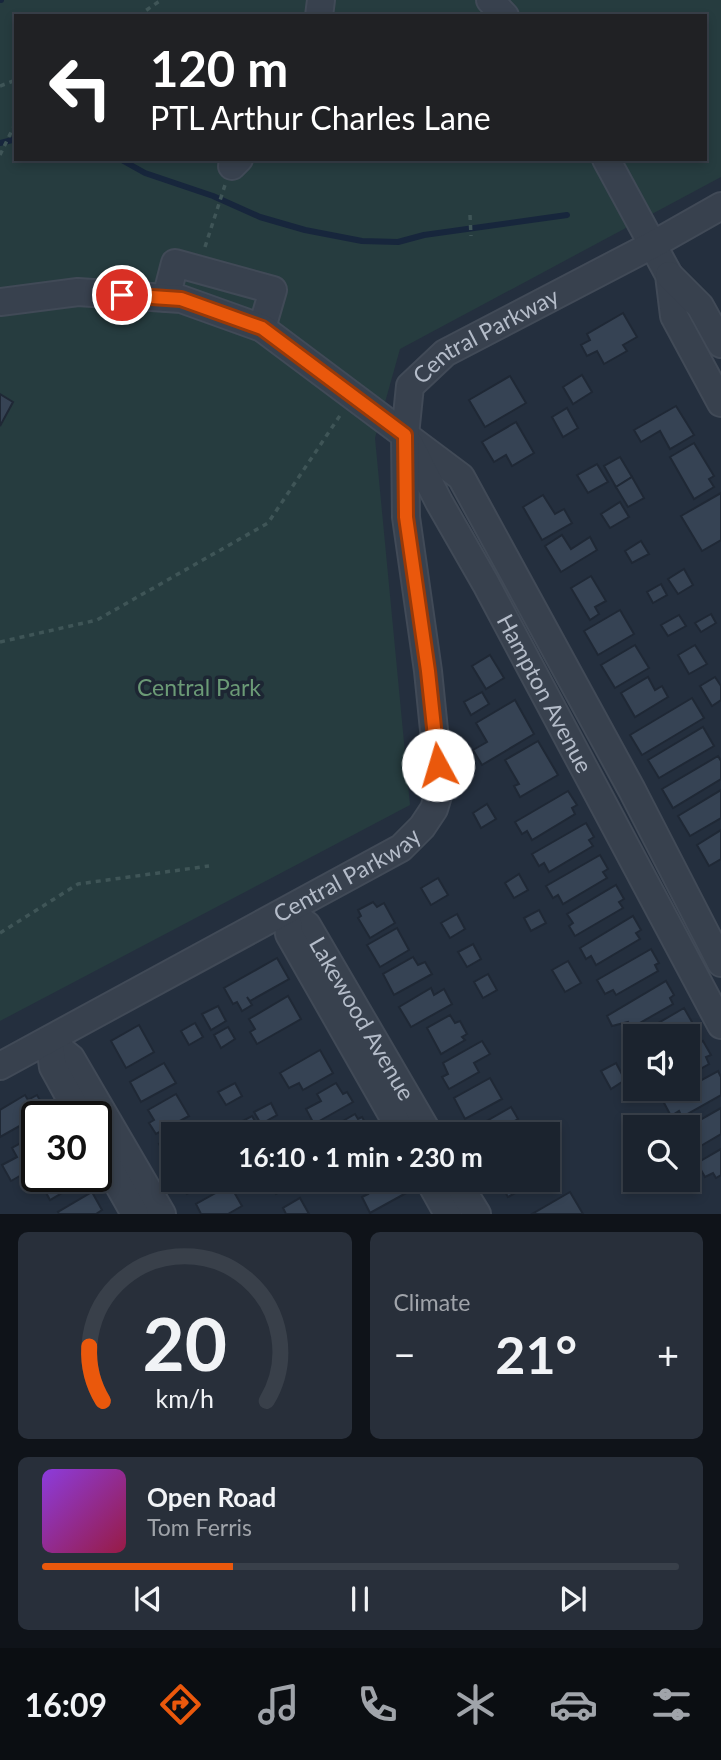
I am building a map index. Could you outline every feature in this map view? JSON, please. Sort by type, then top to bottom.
[{"type":"street","points":[[607,161],[669,275],[674,316],[721,403]]},
{"type":"street","name":"Central Parkway","points":[[0,1066],[401,848],[422,827],[434,809],[440,789],[428,671],[406,517],[405,435],[410,386],[444,353],[654,244],[721,206]]},
{"type":"street","points":[[166,298],[175,263],[273,290],[262,328]]},
{"type":"street","points":[[669,275],[701,306],[721,344]]},
{"type":"street","points":[[0,302],[78,292],[181,299],[262,328],[405,435]]},
{"type":"street","name":"Hampton Avenue","points":[[405,435],[461,477],[632,790],[721,963]]},
{"type":"street","name":"Hampton Avenue","points":[[405,435],[721,1025]]},
{"type":"street","points":[[486,584],[514,570]]},
{"type":"street","points":[[605,804],[632,790]]},
{"type":"street","name":"Lakewood Avenue","points":[[287,911],[289,934],[396,1122]]},
{"type":"street","name":"Lakewood Avenue","points":[[287,911],[307,925],[422,1122]]},
{"type":"street","points":[[49,1040],[53,1067],[72,1101]]},
{"type":"street","points":[[49,1040],[71,1058],[162,1214]]},
{"type":"street","points":[[112,1173],[135,1214]]},
{"type":"street","points":[[436,1192],[448,1214]]},
{"type":"street","points":[[463,1192],[477,1214]]},
{"type":"path","points":[[141,14],[161,0]]},
{"type":"path","points":[[0,155],[14,126]]},
{"type":"path","points":[[198,269],[232,171]]},
{"type":"path","points":[[470,215],[471,236]]},
{"type":"path","points":[[0,642],[97,620],[268,523],[344,409]]},
{"type":"path","points":[[0,933],[78,884],[209,866]]},
{"type":"green space","name":"Central Park","points":[[0,0],[721,0],[721,177],[400,349],[375,438],[410,805],[0,1021]]},
{"type":"building","points":[[623,313],[637,337],[623,345],[627,351],[604,364],[597,351],[587,356],[581,345],[590,340],[587,334]]},
{"type":"building","points":[[582,375],[592,392],[573,404],[563,387]]},
{"type":"building","points":[[510,376],[526,403],[485,427],[469,400]]},
{"type":"building","points":[[0,394],[13,402],[0,426]]},
{"type":"building","points":[[676,406],[694,435],[670,449],[660,431],[641,442],[634,430]]},
{"type":"building","points":[[567,408],[578,428],[563,437],[552,417]]},
{"type":"building","points":[[516,422],[534,453],[512,466],[506,455],[494,462],[482,442]]},
{"type":"building","points":[[694,443],[714,476],[709,479],[714,487],[694,499],[670,457]]},
{"type":"building","points":[[620,457],[632,477],[616,487],[604,466]]},
{"type":"building","points":[[597,464],[608,482],[588,493],[577,475]]},
{"type":"building","points":[[632,477],[644,498],[628,507],[616,487]]},
{"type":"building","points":[[721,493],[721,540],[702,551],[681,516]]},
{"type":"building","points":[[543,495],[555,514],[564,509],[572,523],[542,540],[523,507]]},
{"type":"building","points":[[620,502],[629,517],[610,528],[601,514]]},
{"type":"building","points":[[562,535],[571,549],[590,537],[597,550],[561,572],[545,546]]},
{"type":"building","points":[[641,541],[649,554],[632,563],[625,551]]},
{"type":"building","points":[[684,569],[693,585],[678,594],[668,579]]},
{"type":"building","points":[[591,576],[606,601],[595,607],[599,614],[590,620],[571,588]]},
{"type":"building","points":[[661,584],[667,595],[653,603],[647,592]]},
{"type":"building","points":[[620,610],[634,634],[598,655],[584,631]]},
{"type":"building","points":[[711,614],[716,623],[701,632],[695,623]]},
{"type":"building","points":[[679,615],[686,626],[668,636],[661,625]]},
{"type":"building","points":[[635,645],[649,668],[615,688],[601,665]]},
{"type":"building","points":[[695,645],[707,664],[689,674],[678,655]]},
{"type":"building","points":[[490,655],[504,678],[486,689],[472,666]]},
{"type":"building","points":[[648,677],[655,690],[662,686],[668,697],[635,717],[621,693]]},
{"type":"building","points":[[715,677],[721,686],[721,700],[712,706],[700,686]]},
{"type":"building","points":[[482,692],[489,704],[471,715],[464,702]]},
{"type":"building","points":[[692,698],[704,718],[642,755],[630,735]]},
{"type":"building","points":[[515,700],[534,734],[482,765],[473,750],[487,742],[476,723]]},
{"type":"building","points":[[703,727],[714,746],[659,778],[648,760]]},
{"type":"building","points":[[538,741],[558,775],[520,797],[514,786],[519,784],[505,760]]},
{"type":"building","points":[[718,756],[721,761],[721,779],[673,808],[662,789]]},
{"type":"building","points":[[721,790],[721,818],[690,836],[678,816]]},
{"type":"building","points":[[568,791],[577,805],[572,808],[575,814],[532,840],[527,831],[522,834],[515,822]]},
{"type":"building","points":[[487,804],[496,819],[481,828],[473,813]]},
{"type":"building","points":[[586,823],[594,837],[589,840],[593,846],[549,872],[544,863],[539,866],[532,854]]},
{"type":"building","points":[[721,830],[721,859],[709,866],[697,845]]},
{"type":"building","points":[[600,855],[608,869],[603,872],[607,878],[563,904],[558,895],[553,898],[546,886]]},
{"type":"building","points":[[519,874],[528,890],[514,898],[505,883]]},
{"type":"building","points":[[438,878],[448,895],[431,905],[421,888]]},
{"type":"building","points":[[616,885],[624,899],[619,902],[623,908],[575,936],[569,926],[573,923],[567,914]]},
{"type":"building","points":[[373,902],[377,907],[384,903],[395,923],[370,938],[358,918],[361,916],[358,910]]},
{"type":"building","points":[[539,910],[546,923],[531,931],[524,918]]},
{"type":"building","points":[[457,914],[465,929],[450,938],[441,923]]},
{"type":"building","points":[[633,916],[641,930],[636,933],[640,939],[596,965],[591,956],[586,959],[580,948]]},
{"type":"building","points":[[397,928],[409,950],[380,967],[367,945]]},
{"type":"building","points":[[473,944],[481,959],[467,967],[458,952]]},
{"type":"building","points":[[651,949],[659,963],[655,965],[658,971],[616,995],[613,990],[605,994],[597,980]]},
{"type":"building","points":[[413,957],[418,965],[425,962],[432,974],[394,995],[383,974]]},
{"type":"building","points":[[277,958],[289,979],[250,1001],[247,997],[252,1005],[242,1011],[237,1002],[233,1004],[224,988]]},
{"type":"building","points":[[568,961],[581,983],[565,992],[552,970]]},
{"type":"building","points":[[488,974],[497,990],[483,998],[474,982]]},
{"type":"building","points":[[666,981],[674,995],[670,998],[673,1004],[638,1024],[628,1022],[612,1026],[607,1016]]},
{"type":"building","points":[[431,988],[434,995],[444,989],[452,1004],[411,1027],[399,1007]]},
{"type":"building","points":[[288,996],[301,1019],[257,1044],[250,1032],[255,1029],[249,1019]]},
{"type":"building","points":[[218,1006],[226,1021],[211,1030],[202,1014]]},
{"type":"building","points":[[684,1008],[692,1022],[689,1024],[657,1024]]},
{"type":"building","points":[[450,1015],[455,1023],[460,1021],[467,1034],[462,1037],[465,1040],[441,1054],[427,1028]]},
{"type":"building","points":[[195,1023],[203,1037],[189,1045],[181,1031]]},
{"type":"building","points":[[139,1025],[154,1052],[126,1068],[111,1041]]},
{"type":"building","points":[[228,1027],[235,1039],[221,1048],[214,1035]]},
{"type":"building","points":[[482,1041],[490,1054],[474,1063],[479,1072],[449,1089],[442,1077],[448,1074],[443,1063]]},
{"type":"building","points":[[703,1041],[711,1055],[706,1057],[709,1064],[700,1069],[700,1043]]},
{"type":"building","points":[[320,1050],[333,1073],[303,1090],[299,1083],[289,1088],[280,1073]]},
{"type":"building","points":[[164,1063],[176,1083],[141,1102],[130,1082]]},
{"type":"building","points":[[616,1063],[623,1081],[611,1089],[601,1071]]},
{"type":"building","points":[[718,1071],[721,1077],[721,1095],[686,1115],[681,1115],[679,1111],[670,1115],[663,1101],[700,1101],[700,1081]]},
{"type":"building","points":[[490,1078],[502,1099],[465,1119],[454,1098]]},
{"type":"building","points":[[235,1083],[242,1096],[226,1105],[218,1092]]},
{"type":"building","points":[[336,1083],[343,1094],[347,1092],[353,1102],[313,1122],[306,1109],[321,1101],[317,1094]]},
{"type":"building","points":[[176,1094],[189,1116],[178,1122],[161,1122],[161,1131],[156,1134],[149,1123],[154,1120],[148,1110]]},
{"type":"building","points":[[25,1095],[28,1100],[37,1095],[40,1101],[21,1101],[21,1125],[0,1137],[0,1110]]},
{"type":"building","points":[[271,1103],[277,1115],[260,1122],[254,1112]]},
{"type":"building","points":[[511,1107],[518,1119],[513,1122],[485,1122]]},
{"type":"building","points":[[721,1108],[721,1134],[700,1146],[700,1120]]},
{"type":"building","points":[[355,1114],[358,1119],[362,1117],[365,1122],[341,1122]]},
{"type":"building","points":[[252,1116],[256,1122],[241,1122]]},
{"type":"building","points":[[21,1143],[21,1175],[11,1181],[2,1165],[17,1157],[12,1148]]},
{"type":"building","points":[[721,1149],[721,1175],[716,1178],[713,1173],[705,1177],[700,1168],[700,1161]]},
{"type":"building","points":[[46,1192],[63,1192],[50,1200]]},
{"type":"building","points":[[92,1192],[102,1210],[96,1214],[58,1212]]},
{"type":"building","points":[[217,1192],[234,1192],[242,1206],[228,1214],[201,1214],[196,1204]]},
{"type":"building","points":[[367,1192],[408,1192],[370,1213],[362,1197],[368,1194]]},
{"type":"building","points":[[570,1192],[583,1214],[532,1214]]},
{"type":"building","points":[[300,1198],[309,1214],[286,1214],[283,1208]]},
{"type":"waterway","points":[[0,143],[14,140]]},
{"type":"waterway","points":[[124,161],[145,173],[213,196],[260,217],[305,230],[362,241],[398,242],[424,235],[567,215]]},
{"type":"route","points":[[122,295],[181,299],[262,328],[405,435],[406,517],[428,671],[438,765]]}]
